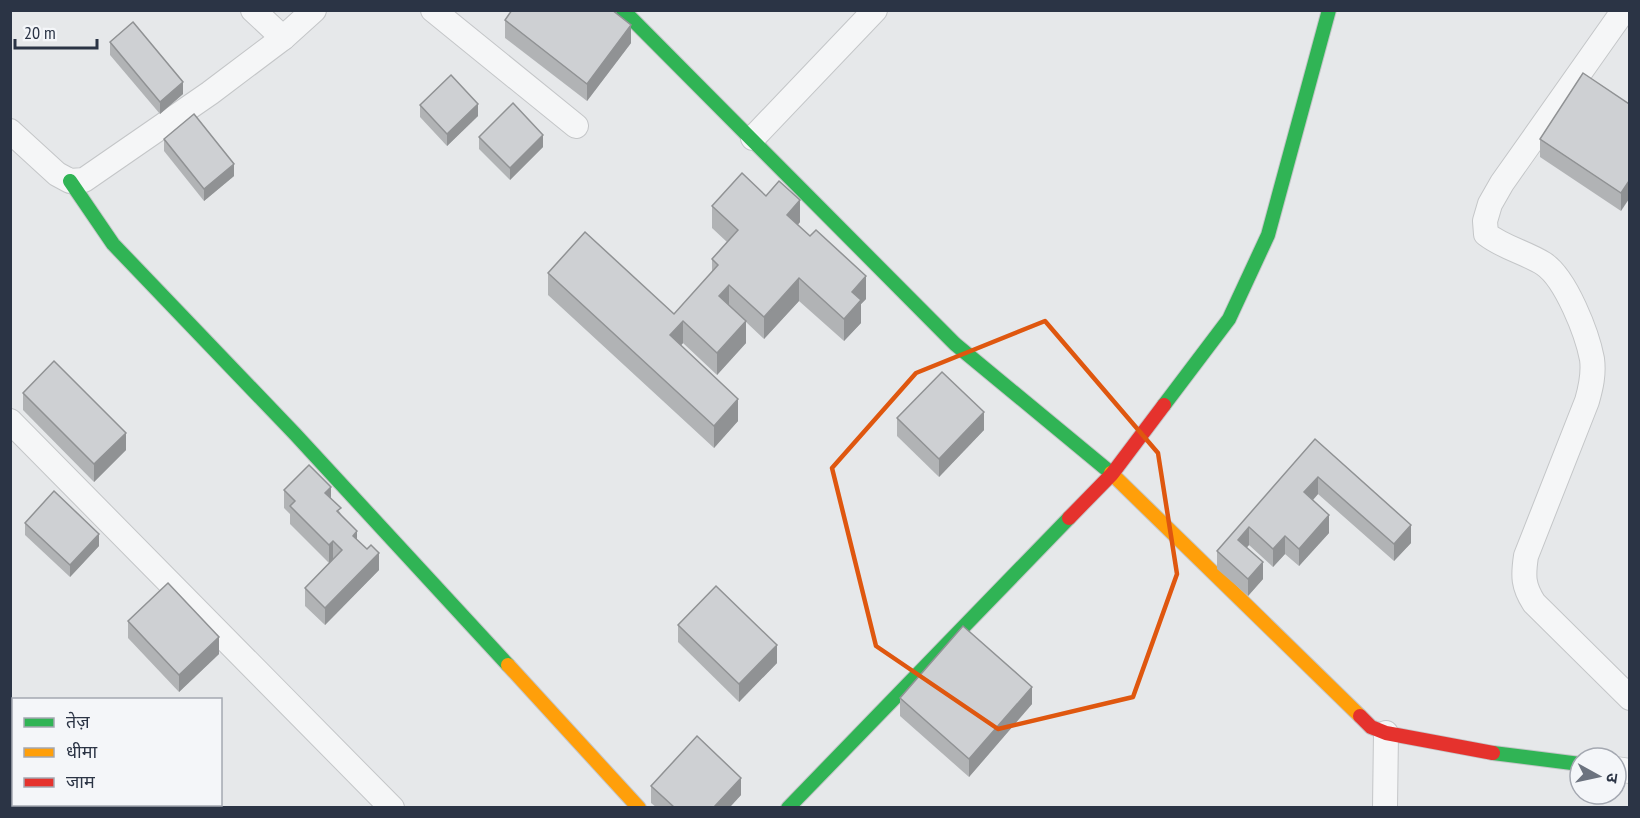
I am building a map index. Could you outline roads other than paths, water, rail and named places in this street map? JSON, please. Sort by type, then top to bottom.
[{"type":"street","points":[[253,10],[283,38]]},
{"type":"street","points":[[70,181],[84,180],[94,174],[210,93],[283,38],[314,10]]},
{"type":"street","points":[[433,10],[576,126]]},
{"type":"street","points":[[623,10],[753,138],[955,344],[1112,474],[1371,727],[1386,733],[1484,752],[1568,762]]},
{"type":"street","points":[[753,138],[875,10]]},
{"type":"street","points":[[788,807],[1112,474],[1229,319],[1254,270],[1268,235],[1329,10]]},
{"type":"street","points":[[1624,10],[1525,147],[1490,204],[1485,221],[1486,234],[1496,242],[1544,264],[1555,274],[1565,288],[1592,361],[1593,380],[1587,401],[1526,556],[1522,577],[1525,588],[1534,603],[1629,698]]},
{"type":"street","points":[[10,131],[57,174],[70,181],[113,244],[295,434],[639,807]]},
{"type":"street","points":[[10,421],[392,807]]},
{"type":"street","points":[[1385,807],[1386,733]]}]
